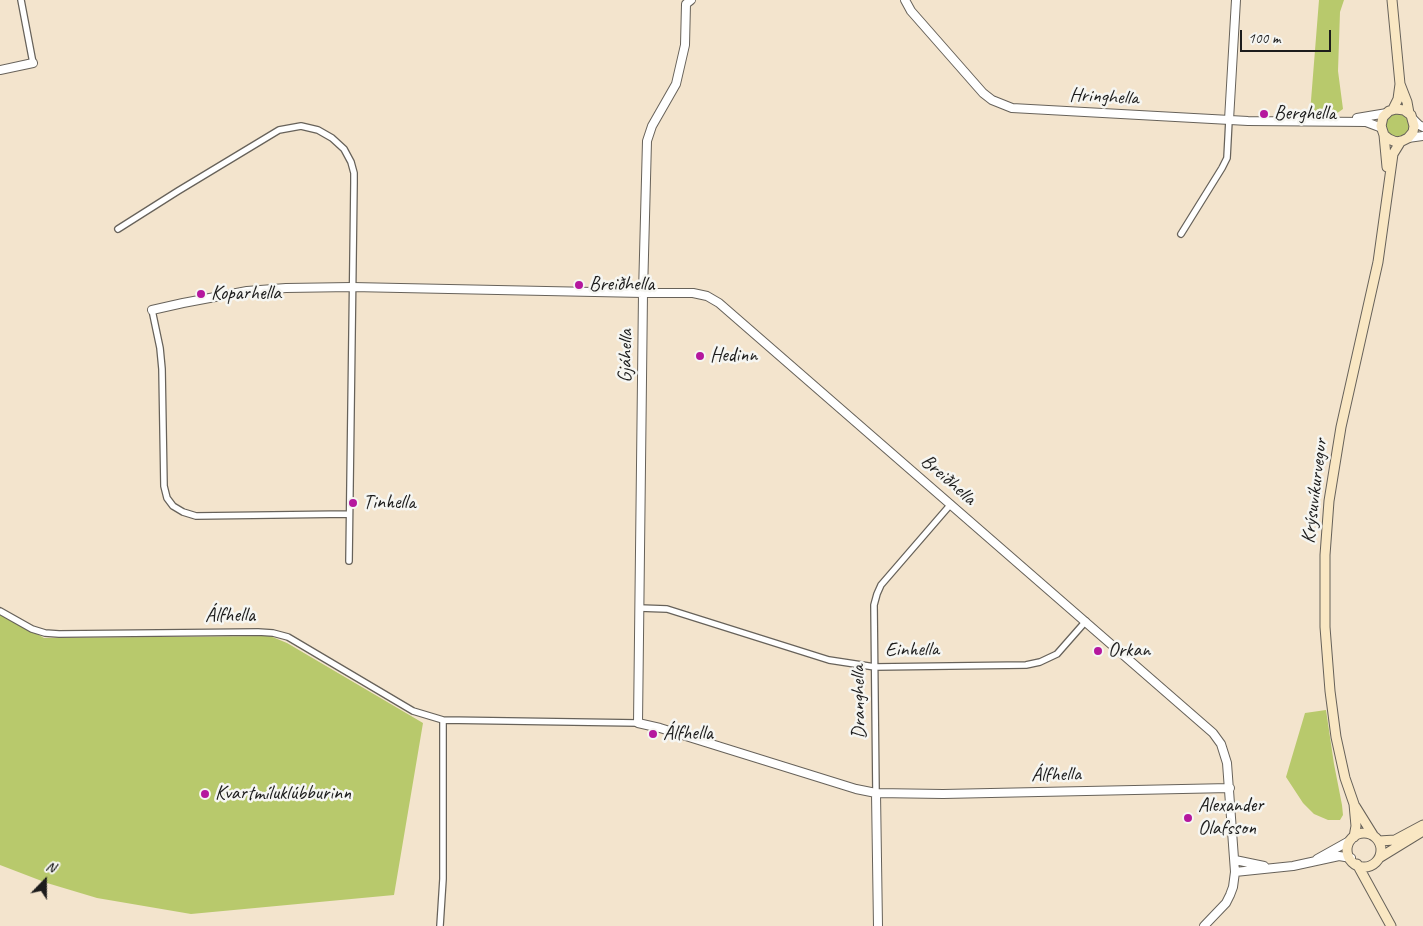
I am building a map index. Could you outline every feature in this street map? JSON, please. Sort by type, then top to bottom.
[{"type":"main road","points":[[1392,0],[1400,84],[1398,100],[1382,120],[1383,132],[1391,140],[1404,140],[1414,130],[1400,84]]},
{"type":"main road","points":[[1390,111],[1401,109],[1411,116]]},
{"type":"main road","name":"Krýsuvíkurvegur","points":[[1383,132],[1388,185]]},
{"type":"main road","name":"Krýsuvíkurvegur","points":[[1352,839],[1356,826],[1354,804],[1341,761],[1330,691],[1325,628],[1325,555],[1329,500],[1341,427],[1376,271],[1393,154],[1404,140]]},
{"type":"main road","name":"Krýsuvíkurvegur","points":[[1354,804],[1376,838]]},
{"type":"main road","points":[[1392,926],[1348,848],[1352,839],[1364,833],[1376,838],[1395,840],[1423,825]]},
{"type":"main road","points":[[1354,861],[1365,866],[1423,831]]},
{"type":"main road","points":[[1376,838],[1381,850],[1372,877],[1392,926]]},
{"type":"street","points":[[0,70],[33,63],[21,0]]},
{"type":"street","name":"Gjáhella","points":[[638,723],[647,141],[652,126],[676,84],[685,45],[686,4],[691,0]]},
{"type":"street","name":"Hringhella","points":[[905,0],[911,11],[983,93],[1003,106],[1229,120],[1335,122]]},
{"type":"street","points":[[1181,234],[1222,168],[1226,158],[1236,0]]},
{"type":"street","points":[[1335,122],[1390,111]]},
{"type":"street","points":[[1411,116],[1419,126],[1423,127]]},
{"type":"street","points":[[1335,122],[1370,122],[1383,132]]},
{"type":"street","points":[[118,230],[272,134],[301,126],[318,130],[332,138],[344,149],[354,173],[349,561]]},
{"type":"street","points":[[1404,140],[1423,136]]},
{"type":"street","name":"Breiðhella","points":[[152,310],[247,291],[286,288],[352,287],[644,294],[692,293],[708,296],[719,303],[1214,733],[1225,754],[1230,788],[1235,860],[1233,887],[1230,895],[1226,903],[1204,926]]},
{"type":"street","points":[[152,310],[160,348],[162,369],[164,486],[167,498],[173,506],[183,512],[196,516],[349,514]]},
{"type":"street","name":"Dranghella","points":[[878,926],[874,605],[881,585],[951,504]]},
{"type":"street","name":"Einhella","points":[[639,608],[667,609],[829,660],[875,667],[1026,664],[1040,662],[1057,654],[1086,621]]},
{"type":"street","name":"Álfhella","points":[[0,611],[32,629],[59,634],[272,633],[288,637],[413,711],[443,720],[638,723],[660,728],[841,785],[876,793],[944,794],[1230,788]]},
{"type":"street","points":[[440,926],[443,879],[443,720]]},
{"type":"street","points":[[1316,860],[1352,839]]},
{"type":"street","points":[[1234,872],[1293,866],[1339,856],[1354,861]]},
{"type":"street","points":[[1235,860],[1271,868]]},
{"type":"green space","points":[[1319,0],[1344,0],[1340,12],[1338,71],[1343,109],[1336,114],[1317,115],[1310,113]]},
{"type":"green space","points":[[1398,113],[1407,116],[1410,125],[1407,134],[1398,137],[1389,134],[1386,125],[1389,116]]},
{"type":"green space","name":"Kvartmíluklúbburinn","points":[[0,612],[44,638],[270,636],[287,643],[423,723],[394,895],[191,914],[97,898],[47,883],[0,865]]},
{"type":"green space","points":[[1326,710],[1342,805],[1343,815],[1340,820],[1328,820],[1314,814],[1303,803],[1286,777],[1305,713]]},
{"type":"place","name":"Berghella","points":[[1264,114]]},
{"type":"place","name":"Breiðhella","points":[[579,285]]},
{"type":"place","name":"Koparhella","points":[[201,294]]},
{"type":"place","name":"Hedinn","points":[[700,356]]},
{"type":"place","name":"Tinhella","points":[[353,503]]},
{"type":"place","name":"Orkan","points":[[1098,651]]},
{"type":"place","name":"Álfhella","points":[[653,734]]},
{"type":"place","name":"Kvartmíluklúbburinn","points":[[205,794]]},
{"type":"place","name":"Alexander Olafsson","points":[[1188,818]]}]
